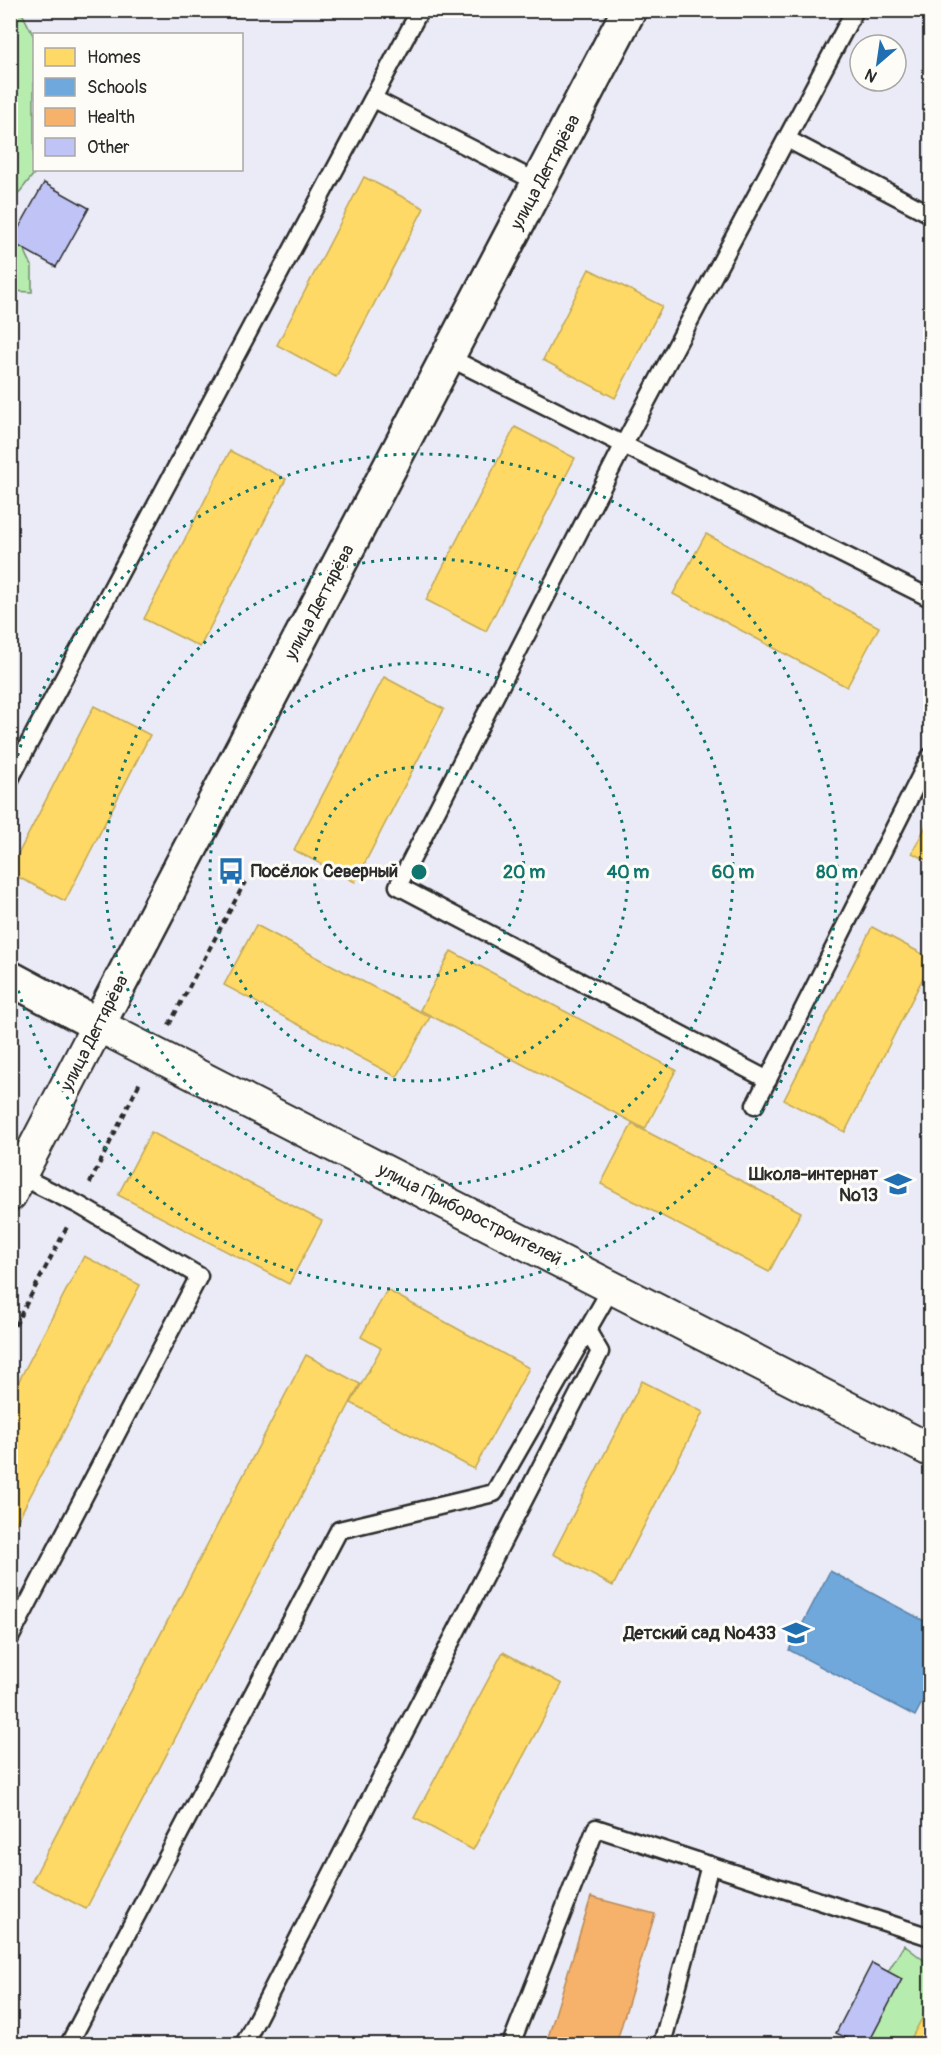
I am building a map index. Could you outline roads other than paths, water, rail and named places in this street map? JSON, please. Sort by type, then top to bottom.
[{"type":"street","name":"улица Дегтярёва","points":[[15,1185],[629,10]]},
{"type":"street","name":"улица Приборостроителей","points":[[10,978],[930,1450]]},
{"type":"lane","points":[[10,778],[17,751],[374,99],[420,10]]},
{"type":"lane","points":[[768,1080],[398,886],[624,444],[855,10]]},
{"type":"lane","points":[[374,99],[539,183]]},
{"type":"lane","points":[[786,139],[930,214]]},
{"type":"lane","points":[[448,357],[930,598]]},
{"type":"lane","points":[[755,1105],[930,757]]},
{"type":"lane","points":[[10,1638],[199,1276],[79,1206],[15,1185]]},
{"type":"lane","points":[[69,2044],[339,1530],[494,1493],[612,1287]]},
{"type":"lane","points":[[244,2044],[600,1352],[587,1330]]},
{"type":"lane","points":[[511,2044],[596,1827],[930,1937]]},
{"type":"lane","points":[[662,2044],[710,1865]]},
{"type":"place","name":"Посёлок Северный","points":[[231,871]]},
{"type":"place","name":"Школа-интернат №13","points":[[898,1184]]},
{"type":"place","name":"Детский сад №433","points":[[796,1633]]}]
